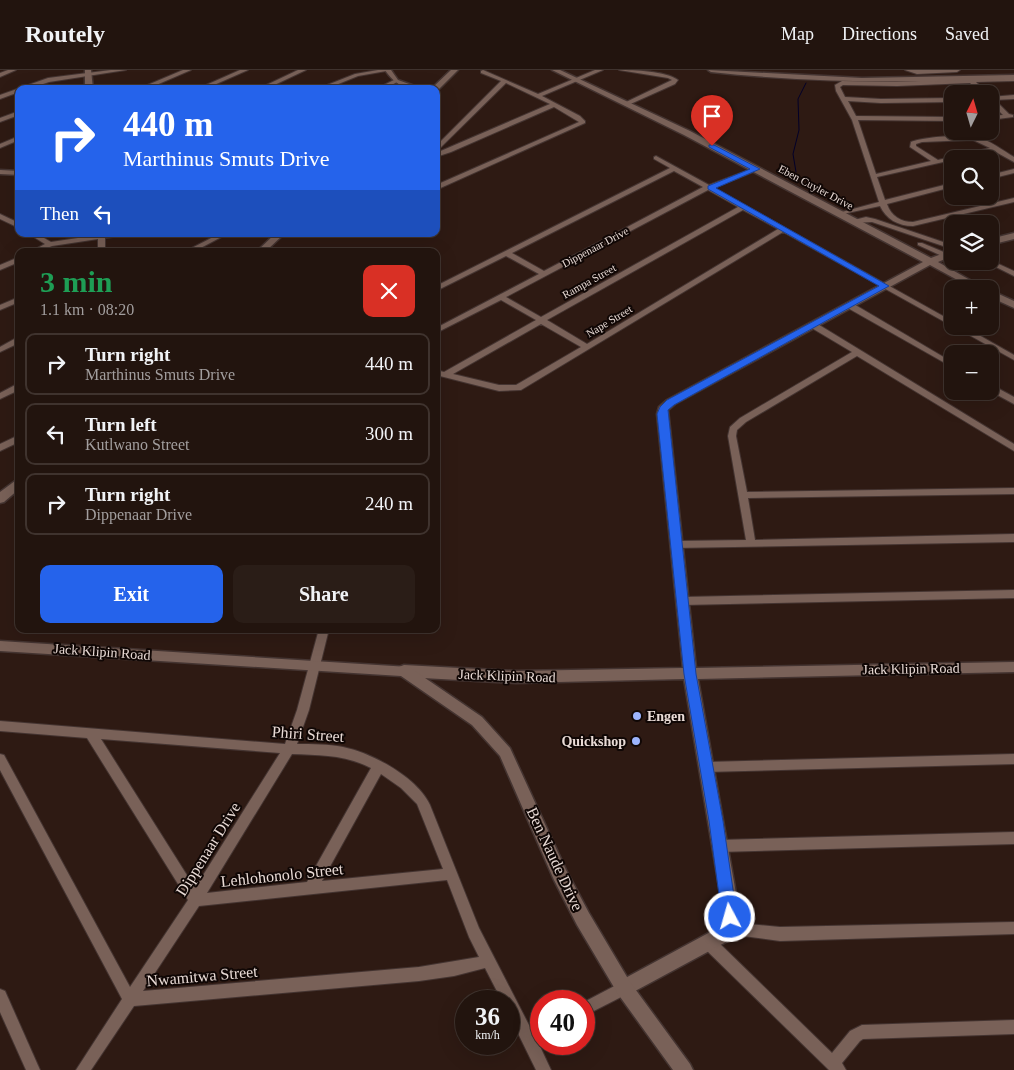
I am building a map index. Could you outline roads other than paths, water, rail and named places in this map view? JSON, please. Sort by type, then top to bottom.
[{"type":"street","points":[[0,75],[13,70]]},
{"type":"street","points":[[32,85],[88,72],[124,70]]},
{"type":"street","points":[[151,85],[188,70]]},
{"type":"street","points":[[209,85],[245,70]]},
{"type":"street","points":[[270,85],[303,70]]},
{"type":"street","points":[[330,85],[357,74],[388,70],[396,81],[408,85]]},
{"type":"street","points":[[438,85],[455,70]]},
{"type":"street","name":"Eben Cuyler Drive","points":[[555,70],[756,169],[965,280]]},
{"type":"street","points":[[538,96],[600,70]]},
{"type":"street","points":[[622,70],[670,77],[675,80],[673,83],[626,104]]},
{"type":"street","points":[[711,70],[783,77],[850,80],[971,80],[976,85]]},
{"type":"street","points":[[766,70],[890,75],[1011,70]]},
{"type":"street","points":[[908,70],[957,70]]},
{"type":"street","points":[[88,72],[89,85]]},
{"type":"street","points":[[440,186],[581,123],[582,120],[538,96],[483,72]]},
{"type":"street","points":[[1014,78],[838,84],[841,97],[849,106],[855,118],[888,215],[908,225],[1014,200]]},
{"type":"street","points":[[388,85],[396,81]]},
{"type":"street","points":[[440,146],[504,81]]},
{"type":"street","points":[[0,96],[15,91]]},
{"type":"street","points":[[999,98],[1014,97]]},
{"type":"street","points":[[844,99],[881,101],[944,100]]},
{"type":"street","points":[[440,153],[553,105]]},
{"type":"street","points":[[999,106],[1011,116]]},
{"type":"street","points":[[0,120],[15,114]]},
{"type":"street","points":[[855,118],[944,119]]},
{"type":"street","points":[[937,162],[913,147],[913,142],[974,138],[1014,160]]},
{"type":"street","points":[[0,146],[15,140]]},
{"type":"street","points":[[447,140],[464,144]]},
{"type":"street","points":[[874,176],[995,149]]},
{"type":"street","points":[[656,158],[944,319]]},
{"type":"street","points":[[440,287],[675,168]]},
{"type":"street","name":"Dippenaar Drive","points":[[440,329],[710,187],[756,169]]},
{"type":"street","points":[[999,175],[1014,171]]},
{"type":"street","points":[[0,172],[15,173]]},
{"type":"street","points":[[840,214],[944,187]]},
{"type":"street","name":"Rampa Street","points":[[446,374],[743,207]]},
{"type":"street","points":[[0,216],[15,224]]},
{"type":"street","points":[[853,220],[866,219],[887,226],[902,239],[944,250]]},
{"type":"street","name":"Nape Street","points":[[440,373],[498,388],[515,389],[587,348],[784,229]]},
{"type":"street","points":[[999,240],[1014,236]]},
{"type":"street","points":[[37,237],[50,244]]},
{"type":"street","points":[[41,248],[50,244],[90,237]]},
{"type":"street","points":[[196,248],[218,237]]},
{"type":"street","points":[[264,248],[277,237]]},
{"type":"street","points":[[506,253],[544,274]]},
{"type":"street","points":[[595,1003],[720,936],[728,928],[730,917],[729,899],[690,674],[662,414],[663,409],[671,402],[849,304],[944,255]]},
{"type":"street","points":[[0,268],[15,261]]},
{"type":"street","points":[[999,267],[1014,274]]},
{"type":"street","points":[[501,297],[587,348]]},
{"type":"street","points":[[999,298],[1014,306]]},
{"type":"street","points":[[0,308],[15,301]]},
{"type":"street","points":[[849,304],[944,360]]},
{"type":"street","points":[[813,325],[1014,448]]},
{"type":"street","points":[[973,335],[1014,358]]},
{"type":"street","points":[[0,350],[15,342]]},
{"type":"street","points":[[751,543],[732,436],[733,428],[743,420],[858,352]]},
{"type":"street","points":[[0,396],[15,388]]},
{"type":"street","points":[[999,392],[1014,401]]},
{"type":"street","points":[[0,448],[15,440]]},
{"type":"street","points":[[0,499],[15,486]]},
{"type":"street","points":[[742,495],[1014,491]]},
{"type":"street","points":[[677,545],[1014,538]]},
{"type":"street","points":[[683,601],[1014,594]]},
{"type":"street","name":"Dippenaar Drive","points":[[83,1070],[195,900],[289,749],[303,710],[323,633]]},
{"type":"street","name":"Jack Klipin Road","points":[[0,646],[516,678],[1014,667]]},
{"type":"street","name":"Ben Naude Drive","points":[[404,671],[477,721],[505,752],[560,875],[624,988],[684,1070]]},
{"type":"street","name":"Phiri Street","points":[[0,726],[348,752],[366,758],[380,766],[419,797],[474,932],[544,1070]]},
{"type":"street","points":[[90,732],[195,900]]},
{"type":"street","name":"Nwamitwa Street","points":[[0,759],[129,999],[392,976],[466,967],[488,961]]},
{"type":"street","points":[[706,767],[1014,759]]},
{"type":"street","points":[[311,888],[380,766]]},
{"type":"street","points":[[719,846],[1014,838]]},
{"type":"street","name":"Lehlohonolo Street","points":[[195,900],[450,874]]},
{"type":"street","points":[[728,928],[780,934],[1014,928]]},
{"type":"street","points":[[709,943],[835,1067],[855,1036],[862,1032],[1014,1027]]},
{"type":"street","points":[[0,996],[33,1070]]},
{"type":"waterway","points":[[796,172],[793,154],[799,130],[798,99],[806,83]]},
{"type":"place","name":"Engen","points":[[637,716]]},
{"type":"place","name":"Quickshop","points":[[636,741]]}]
